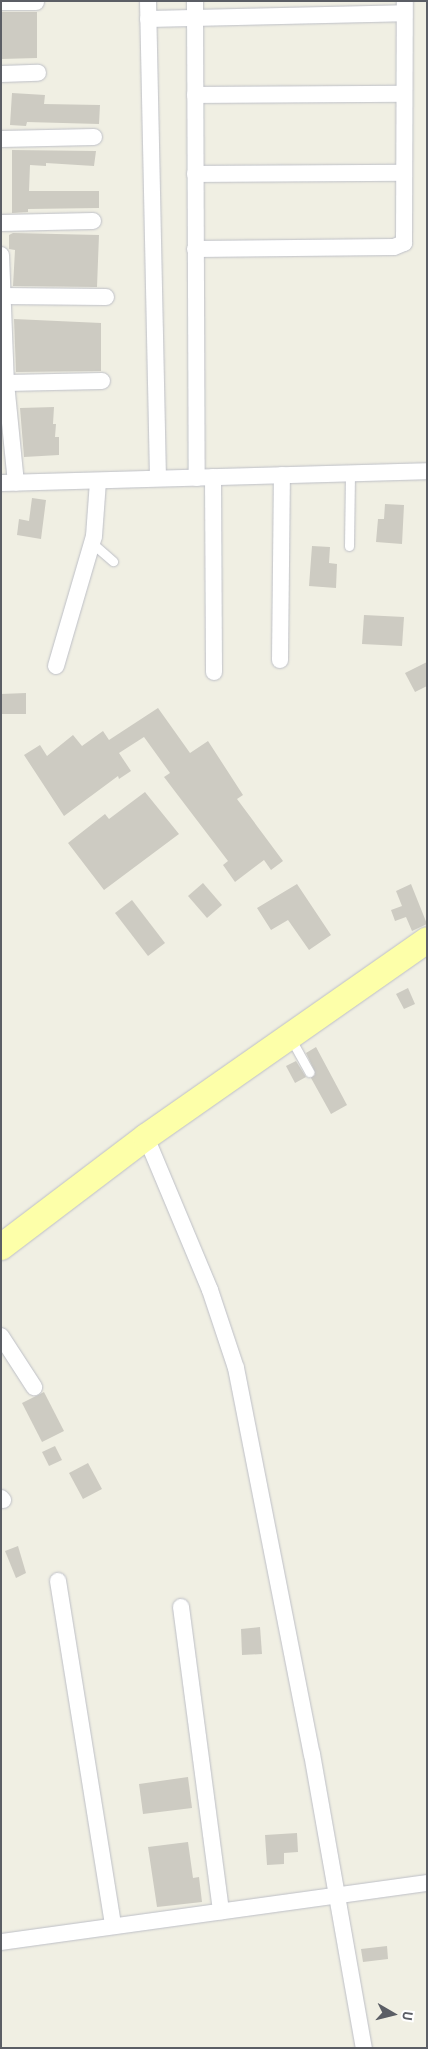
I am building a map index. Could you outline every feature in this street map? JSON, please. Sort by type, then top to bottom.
[{"type":"main road","points":[[1,1246],[146,1137],[427,940]]},
{"type":"street","points":[[148,1],[158,478]]},
{"type":"street","points":[[1,2],[36,2]]},
{"type":"street","points":[[148,19],[195,8],[405,7],[402,245],[195,249]]},
{"type":"street","points":[[195,8],[195,249],[214,672]]},
{"type":"street","points":[[1,74],[38,73]]},
{"type":"street","points":[[195,95],[403,94]]},
{"type":"street","points":[[1,139],[94,137]]},
{"type":"street","points":[[195,174],[403,173]]},
{"type":"street","points":[[1,223],[93,221]]},
{"type":"street","points":[[1,255],[9,483],[427,471]]},
{"type":"street","points":[[2,296],[106,297]]},
{"type":"street","points":[[6,382],[102,381]]},
{"type":"street","points":[[280,660],[282,475]]},
{"type":"street","points":[[56,666],[92,543],[98,481]]},
{"type":"street","points":[[146,1137],[210,1290],[236,1368],[312,1754],[364,2048]]},
{"type":"street","points":[[1,1336],[34,1387]]},
{"type":"street","points":[[58,1581],[114,1926]]},
{"type":"street","points":[[181,1607],[221,1911]]},
{"type":"street","points":[[1,1942],[427,1883]]},
{"type":"lane","points":[[349,546],[350,473]]},
{"type":"lane","points":[[92,543],[113,561]]},
{"type":"lane","points":[[289,1037],[309,1072]]},
{"type":"building","points":[[1,12],[37,12],[37,58],[1,59]]},
{"type":"building","points":[[12,93],[45,95],[44,104],[100,105],[99,124],[27,122],[26,126],[10,125]]},
{"type":"building","points":[[12,150],[96,151],[94,166],[46,163],[46,166],[30,165],[29,191],[99,191],[99,208],[28,209],[28,212],[12,213]]},
{"type":"building","points":[[13,233],[99,235],[97,287],[13,286],[15,250],[9,249],[9,235]]},
{"type":"building","points":[[14,319],[101,323],[101,371],[16,372]]},
{"type":"building","points":[[54,407],[53,424],[56,424],[55,437],[59,437],[59,455],[24,457],[20,408]]},
{"type":"building","points":[[32,498],[46,500],[41,539],[17,535],[19,519],[29,521]]},
{"type":"building","points":[[385,504],[404,505],[402,544],[376,542],[378,519],[384,519]]},
{"type":"building","points":[[312,546],[330,547],[329,563],[337,564],[336,588],[309,586]]},
{"type":"building","points":[[364,615],[404,617],[402,646],[362,644]]},
{"type":"building","points":[[427,662],[427,686],[415,692],[405,673]]},
{"type":"building","points":[[26,693],[26,714],[1,714],[1,694]]},
{"type":"building","points":[[158,708],[190,753],[208,741],[243,795],[237,799],[283,861],[271,870],[264,860],[235,882],[223,865],[228,861],[164,777],[170,773],[144,737],[119,753],[131,771],[119,779],[118,776],[64,816],[24,755],[40,745],[47,756],[73,735],[82,746],[103,731],[109,740]]},
{"type":"building","points":[[145,792],[179,834],[104,890],[68,843],[105,814],[109,819]]},
{"type":"building","points":[[203,883],[222,905],[207,918],[188,896]]},
{"type":"building","points":[[297,884],[331,935],[309,950],[288,920],[271,930],[257,908]]},
{"type":"building","points":[[411,884],[427,924],[412,931],[406,917],[395,921],[391,910],[402,906],[396,891]]},
{"type":"building","points":[[132,900],[165,943],[148,956],[115,913]]},
{"type":"building","points":[[408,988],[415,1004],[404,1009],[396,994]]},
{"type":"building","points":[[316,1047],[347,1105],[331,1114],[311,1078],[315,1072],[306,1053]]},
{"type":"building","points":[[296,1061],[306,1077],[295,1083],[286,1066]]},
{"type":"building","points":[[44,1392],[64,1431],[42,1442],[22,1403]]},
{"type":"building","points":[[55,1446],[62,1460],[49,1466],[42,1452]]},
{"type":"building","points":[[88,1463],[102,1489],[83,1499],[69,1473]]},
{"type":"building","points":[[18,1546],[26,1573],[16,1578],[5,1551]]},
{"type":"building","points":[[260,1627],[262,1654],[242,1655],[241,1629]]},
{"type":"building","points":[[188,1777],[192,1808],[143,1814],[139,1784]]},
{"type":"building","points":[[297,1833],[298,1852],[284,1853],[284,1864],[267,1865],[265,1835]]},
{"type":"building","points":[[188,1842],[193,1878],[199,1877],[202,1902],[157,1907],[148,1847]]},
{"type":"building","points":[[387,1946],[388,1959],[363,1962],[361,1949]]}]
